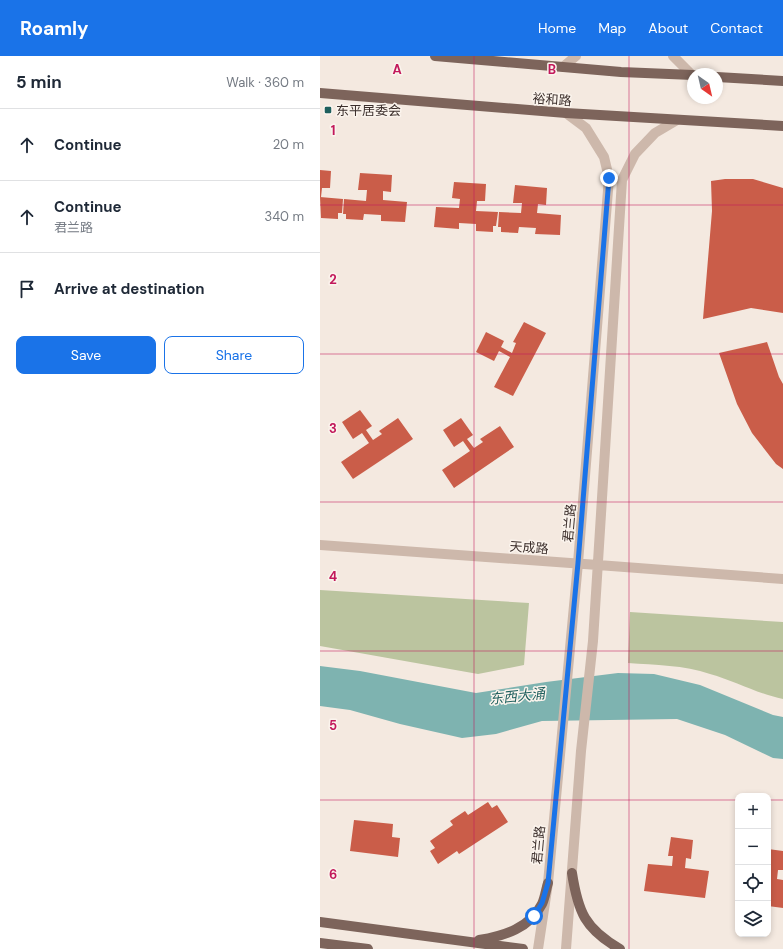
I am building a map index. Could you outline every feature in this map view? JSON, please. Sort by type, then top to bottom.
[{"type":"main road","points":[[435,56],[621,72],[687,75]]},
{"type":"main road","points":[[723,77],[783,81]]},
{"type":"main road","name":"裕和路","points":[[320,93],[566,113],[783,126]]},
{"type":"main road","points":[[572,873],[579,908],[591,928],[607,942],[620,949]]},
{"type":"main road","points":[[468,942],[500,937],[520,928],[534,916],[542,903],[548,883]]},
{"type":"main road","points":[[320,922],[523,949]]},
{"type":"main road","points":[[320,943],[368,949]]},
{"type":"street","points":[[563,67],[576,56]]},
{"type":"street","points":[[673,56],[687,70]]},
{"type":"street","name":"君兰路","points":[[538,949],[548,883],[561,750],[578,563],[609,178],[604,157],[586,128],[566,113]]},
{"type":"street","points":[[566,949],[581,751],[593,641],[622,180],[635,154],[655,133],[677,120]]},
{"type":"street","name":"天成路","points":[[320,545],[578,563],[783,580]]},
{"type":"green space","points":[[320,590],[529,603],[524,665],[478,674],[320,646]]},
{"type":"green space","points":[[630,612],[783,622],[783,699],[700,671],[669,666],[628,663]]},
{"type":"water","name":"东西大涌","points":[[320,666],[360,671],[476,693],[618,673],[654,674],[700,685],[773,715],[783,717],[783,759],[773,758],[725,735],[677,719],[542,721],[496,734],[462,738],[400,724],[350,710],[320,706]]},
{"type":"building","points":[[320,170],[331,171],[330,188],[322,188],[321,197],[320,197]]},
{"type":"building","points":[[360,173],[392,175],[391,192],[383,191],[383,200],[407,202],[405,222],[381,221],[381,215],[364,214],[363,220],[346,219],[346,214],[343,214],[344,199],[366,201],[367,190],[358,190]]},
{"type":"building","points":[[725,179],[753,179],[783,188],[783,313],[751,308],[703,319],[712,211],[711,181]]},
{"type":"building","points":[[454,182],[486,184],[485,201],[477,201],[476,211],[498,212],[496,226],[493,226],[493,232],[476,231],[476,224],[459,223],[459,229],[434,227],[436,207],[459,208],[460,199],[452,198]]},
{"type":"building","points":[[515,185],[547,188],[546,205],[538,204],[537,213],[561,215],[560,235],[535,234],[536,228],[519,227],[518,233],[501,232],[501,227],[498,227],[499,212],[521,213],[522,203],[513,203]]},
{"type":"building","points":[[320,197],[343,199],[342,213],[338,213],[338,219],[321,218]]},
{"type":"building","points":[[524,322],[546,333],[513,396],[494,387],[510,357],[499,351],[494,361],[476,352],[486,332],[504,341],[501,347],[512,353],[516,343],[513,342]]},
{"type":"building","points":[[767,342],[779,377],[783,384],[783,469],[776,464],[752,433],[737,404],[719,353]]},
{"type":"building","points":[[360,410],[372,426],[366,430],[373,440],[382,434],[379,431],[398,418],[413,439],[353,479],[341,462],[369,443],[362,433],[353,439],[342,422]]},
{"type":"building","points":[[461,418],[473,435],[467,439],[474,448],[483,442],[480,439],[500,426],[514,447],[454,488],[442,470],[470,451],[463,441],[454,447],[443,430]]},
{"type":"building","points":[[488,802],[492,808],[497,805],[508,822],[459,854],[457,851],[438,864],[430,851],[435,848],[430,841],[453,825],[450,821],[465,811],[468,815]]},
{"type":"building","points":[[354,820],[393,824],[392,837],[400,838],[398,857],[350,851]]},
{"type":"building","points":[[671,837],[693,840],[691,859],[686,858],[685,868],[709,871],[705,898],[644,891],[648,864],[672,866],[673,856],[668,856]]},
{"type":"building","points":[[771,849],[783,851],[783,870],[778,870],[777,879],[783,880],[783,908],[771,906]]},
{"type":"place","name":"东平居委会","points":[[328,110]]},
{"type":"route","points":[[534,916],[542,903],[548,883],[578,563],[609,178]]}]
